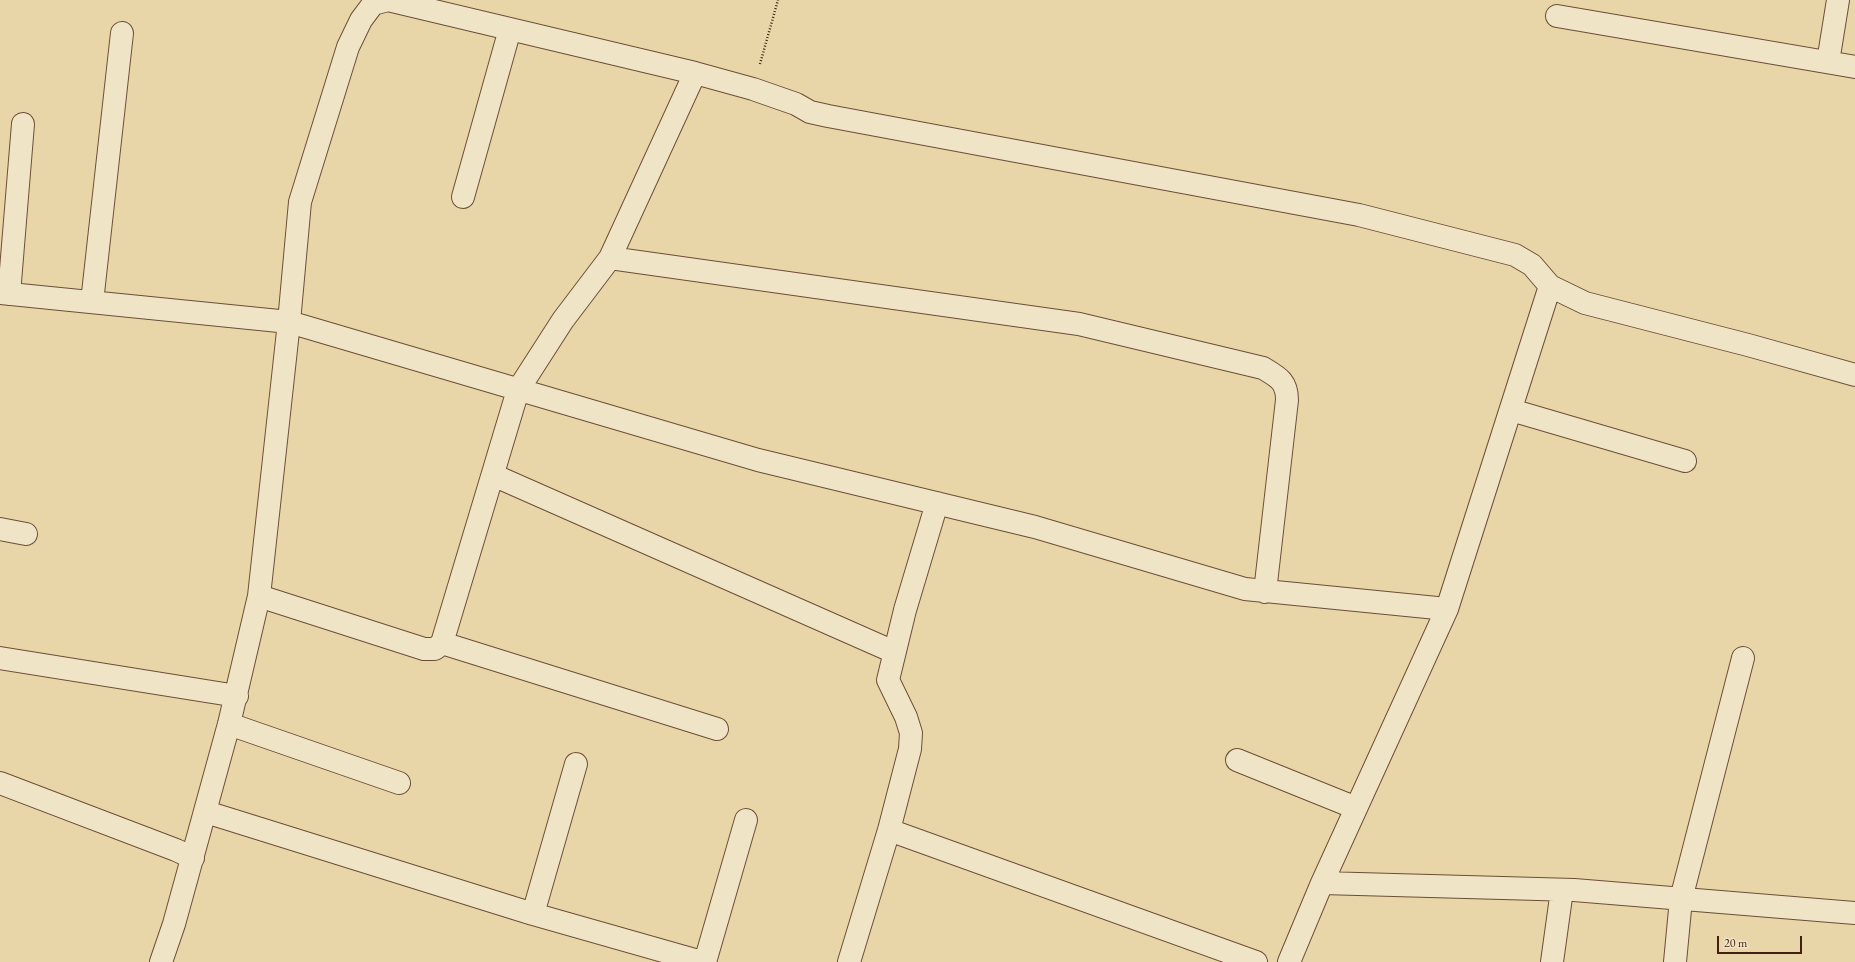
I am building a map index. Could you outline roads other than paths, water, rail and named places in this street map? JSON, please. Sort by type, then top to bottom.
[{"type":"street","points":[[161,962],[174,924],[206,812],[237,696],[249,634],[259,596],[289,322],[300,202],[348,47],[361,20],[372,4],[388,0],[695,73],[796,104],[810,112],[828,116],[1359,215],[1515,255],[1532,265],[1550,286],[1585,303],[1748,345],[1855,375]]},
{"type":"street","points":[[1828,62],[1838,0]]},
{"type":"street","points":[[1557,16],[1855,67]]},
{"type":"street","points":[[463,197],[510,29]]},
{"type":"street","points":[[92,302],[122,33]]},
{"type":"street","points":[[259,596],[424,649],[435,649],[442,643],[518,390],[563,320],[610,258],[695,73]]},
{"type":"street","points":[[23,124],[4,294],[289,322],[758,460],[1035,527],[1245,589],[1447,609]]},
{"type":"street","points":[[610,258],[1079,324],[1263,368],[1277,376],[1287,389],[1265,592]]},
{"type":"street","points":[[1289,962],[1322,882],[1447,609],[1550,286]]},
{"type":"street","points":[[1510,410],[1685,461]]},
{"type":"street","points":[[493,475],[894,652]]},
{"type":"street","points":[[849,962],[889,830],[910,748],[911,733],[906,717],[888,680],[894,652],[937,503]]},
{"type":"street","points":[[0,529],[26,534]]},
{"type":"street","points":[[442,643],[717,729]]},
{"type":"street","points":[[0,658],[237,696]]},
{"type":"street","points":[[1675,962],[1681,899],[1743,658]]},
{"type":"street","points":[[229,724],[399,783]]},
{"type":"street","points":[[1237,760],[1356,808]]},
{"type":"street","points":[[533,914],[576,764]]},
{"type":"street","points":[[0,783],[176,850],[193,858]]},
{"type":"street","points":[[206,812],[533,914],[704,962],[746,820]]},
{"type":"street","points":[[889,830],[1256,962]]},
{"type":"street","points":[[1322,882],[1562,890],[1855,913]]},
{"type":"street","points":[[1552,962],[1562,890]]}]
